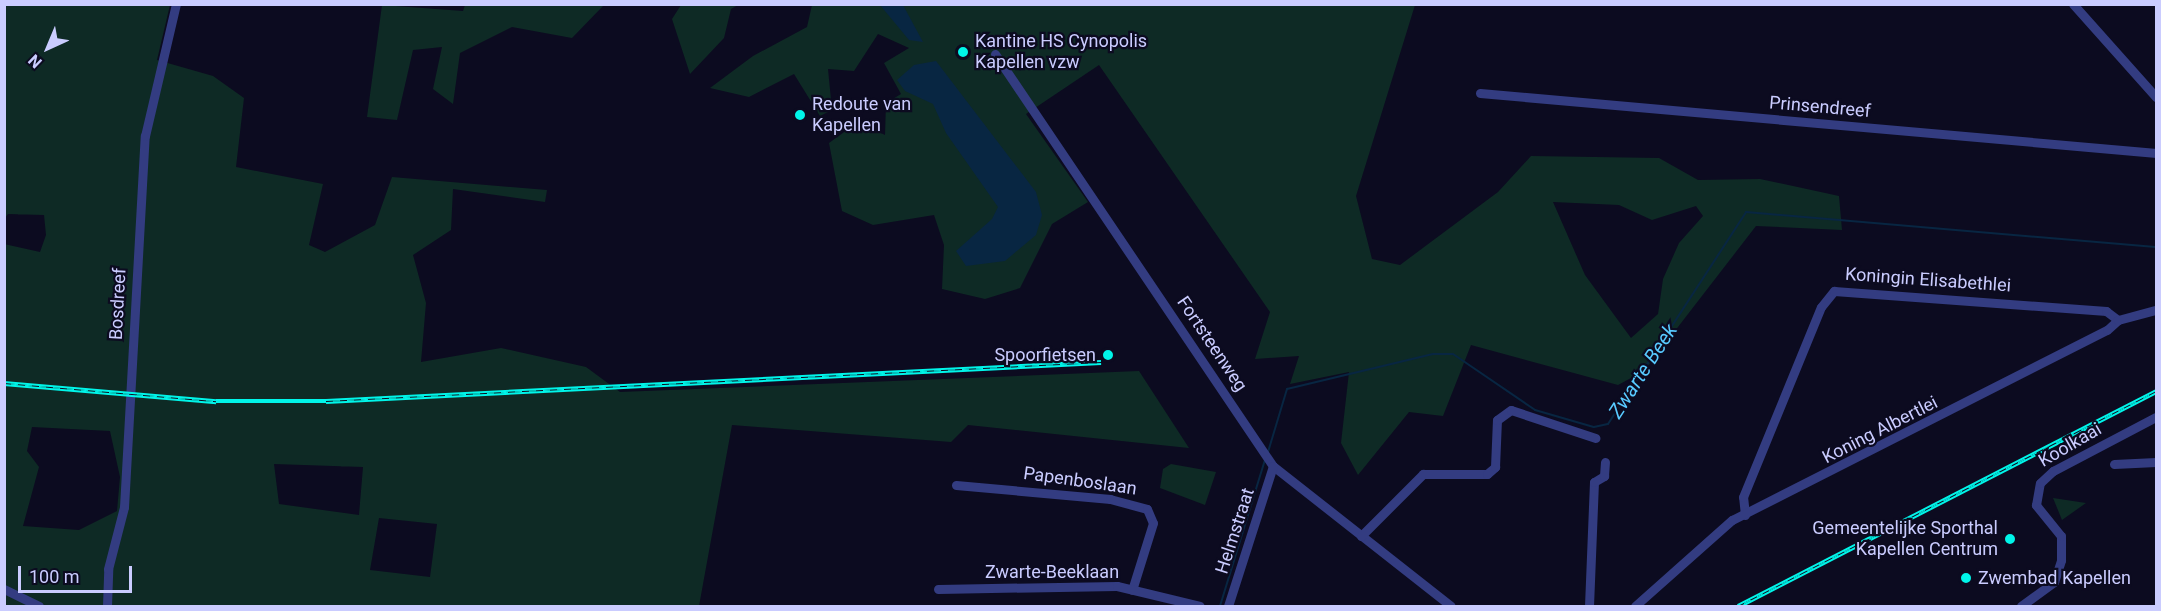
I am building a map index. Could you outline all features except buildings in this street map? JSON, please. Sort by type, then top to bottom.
[{"type":"street","name":"Bosdreef","points":[[107,606],[108,568],[124,507],[146,125],[176,4]]},
{"type":"street","points":[[2073,4],[2157,97]]},
{"type":"street","name":"Fortsteenweg","points":[[995,54],[1273,465],[1452,606]]},
{"type":"street","name":"Prinsendreef","points":[[1480,93],[2157,153]]},
{"type":"street","name":"Koningin Elisabethlei","points":[[1745,515],[1743,497],[1821,307],[1834,291],[2106,311],[2118,320]]},
{"type":"street","name":"Koning Albertlei","points":[[1635,606],[1745,515],[2108,330],[2118,320],[2157,310]]},
{"type":"street","points":[[1361,536],[1422,474],[1488,474],[1495,467],[1497,420],[1511,410],[1595,438]]},
{"type":"street","name":"Koolkaai","points":[[2021,606],[2054,582],[2061,560],[2061,536],[2036,505],[2044,477],[2157,417]]},
{"type":"street","points":[[1589,606],[1594,482],[1604,476],[1605,462]]},
{"type":"street","points":[[2114,464],[2157,462]]},
{"type":"street","name":"Helmstraat","points":[[1228,606],[1273,465]]},
{"type":"street","name":"Papenboslaan","points":[[956,486],[1110,498],[1147,509],[1153,523],[1132,590]]},
{"type":"street","points":[[4,589],[39,606]]},
{"type":"street","name":"Zwarte-Beeklaan","points":[[938,589],[1132,590],[1200,606]]},
{"type":"green space","points":[[5,5],[170,5],[157,60],[213,76],[244,98],[236,167],[323,184],[309,245],[325,252],[375,225],[392,177],[547,190],[545,202],[453,189],[451,230],[413,255],[426,303],[421,362],[501,348],[586,367],[620,392],[1139,371],[1189,448],[968,425],[951,442],[732,425],[699,606],[5,606],[4,244],[40,252],[46,235],[44,215],[8,214],[5,218]],"holes":[[[32,427],[110,431],[120,477],[117,511],[79,530],[23,526],[39,467],[27,451]],[[274,464],[363,467],[359,515],[279,504]],[[379,518],[437,524],[430,577],[370,570]]]},
{"type":"green space","points":[[382,5],[463,11],[465,5],[604,5],[572,38],[512,27],[460,53],[453,104],[433,89],[442,47],[413,50],[397,120],[367,117]]},
{"type":"green space","points":[[681,5],[738,5],[731,9],[724,38],[690,74],[672,19]]},
{"type":"green space","points":[[812,5],[1415,5],[1356,196],[1372,259],[1400,265],[1498,192],[1531,156],[1659,158],[1698,180],[1760,179],[1839,196],[1842,230],[1756,226],[1644,371],[1618,385],[1471,345],[1443,416],[1409,412],[1358,475],[1341,443],[1349,372],[1290,384],[1299,356],[1255,359],[1270,312],[1099,65],[1026,114],[1088,202],[1052,224],[1020,288],[985,299],[942,289],[944,245],[934,215],[873,225],[842,211],[829,143],[858,122],[885,135],[886,103],[901,94],[884,63],[909,48],[878,34],[854,71],[828,69],[832,110],[820,116],[794,74],[749,97],[710,88],[753,56],[807,27]],"holes":[[[1553,202],[1619,205],[1652,220],[1696,206],[1703,216],[1679,243],[1663,279],[1658,314],[1631,338],[1585,275]]]},
{"type":"green space","points":[[1171,464],[1216,472],[1205,505],[1160,488],[1163,469]]},
{"type":"green space","points":[[2053,498],[2086,503],[2062,520]]},
{"type":"water","points":[[880,5],[903,5],[923,42],[909,40]]},
{"type":"water","points":[[936,61],[1036,192],[1042,215],[1036,235],[1005,261],[966,266],[956,251],[992,219],[998,207],[946,133],[933,104],[905,91],[897,80],[914,65]]},
{"type":"waterway","name":"Zwarte Beek","points":[[1268,452],[1287,389],[1433,354],[1453,354],[1535,410],[1594,427],[1608,424],[1746,212],[2156,247]]},
{"type":"waterway","name":"Zwarte Beek","points":[[1220,606],[1265,460]]},
{"type":"railway","points":[[4,383],[216,401],[326,401],[1101,362]]},
{"type":"railway","points":[[1738,606],[2156,391]]},
{"type":"place","name":"Kantine HS Cynopolis Kapellen vzw","points":[[963,52]]},
{"type":"place","name":"Redoute van Kapellen","points":[[800,115]]},
{"type":"place","name":"Spoorfietsen","points":[[1108,355]]},
{"type":"place","name":"Gemeentelijke Sporthal Kapellen Centrum","points":[[2010,539]]},
{"type":"place","name":"Zwembad Kapellen","points":[[1966,578]]}]
